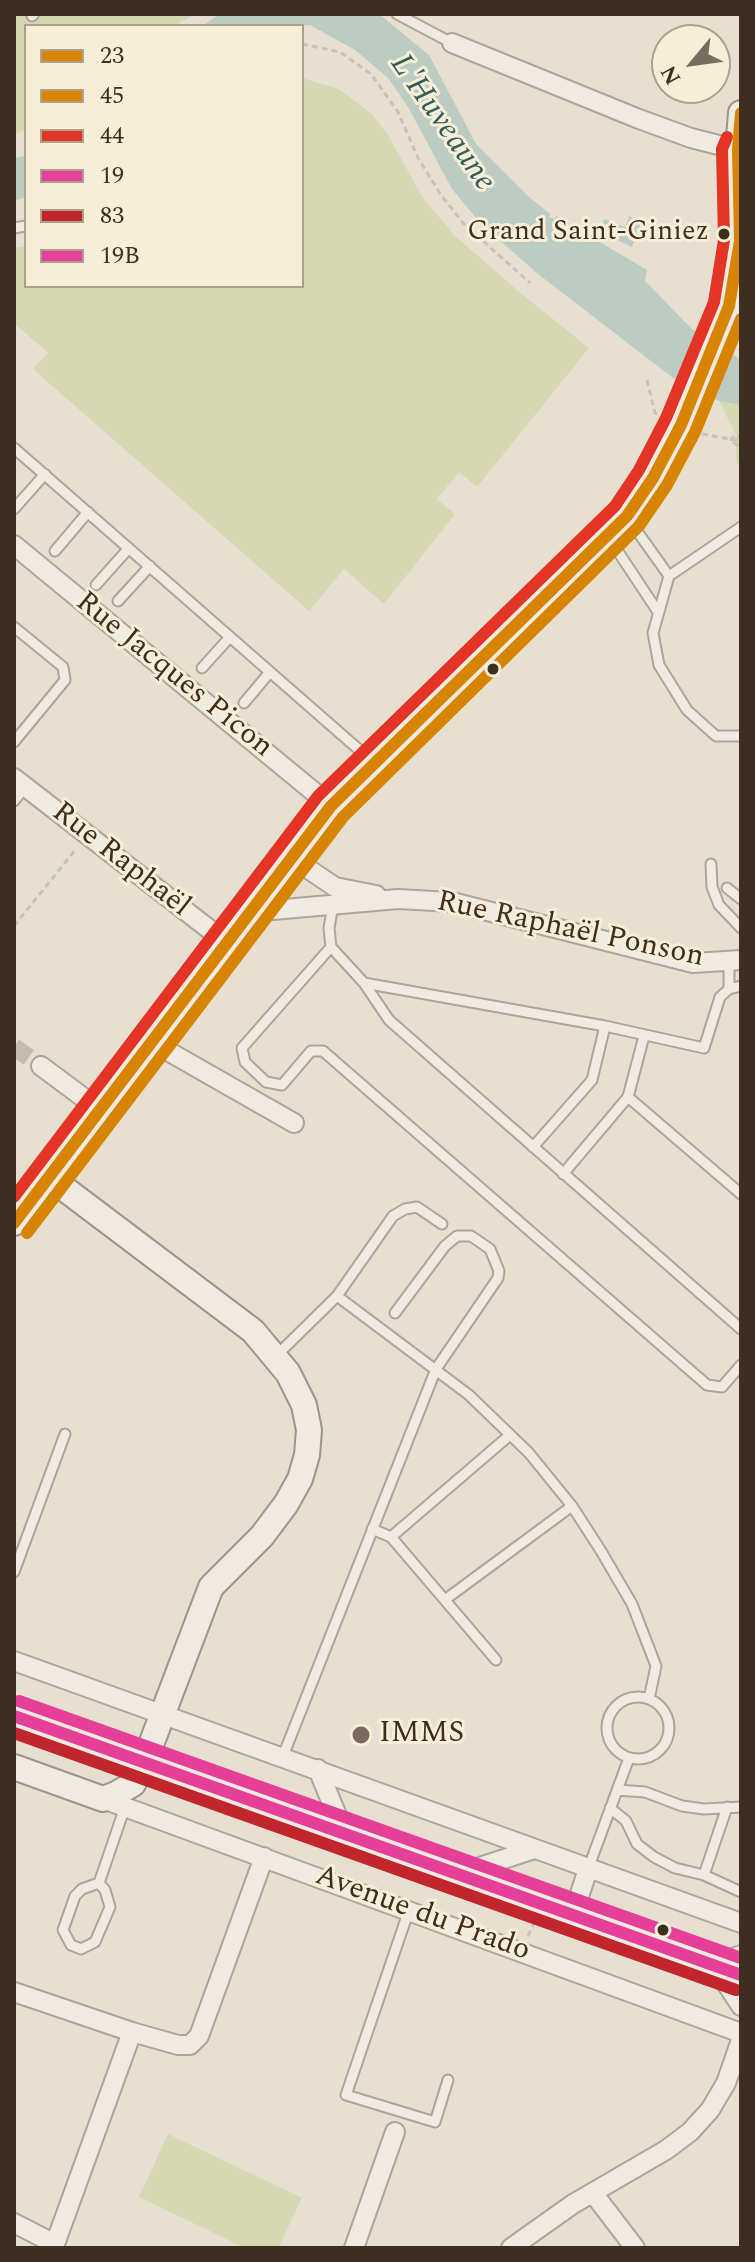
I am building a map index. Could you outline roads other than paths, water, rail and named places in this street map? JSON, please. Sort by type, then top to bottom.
[{"type":"street","points":[[452,43],[639,119],[691,138],[740,151]]},
{"type":"street","points":[[14,1223],[331,806],[627,516],[653,478],[672,444],[729,306],[741,240],[741,113]]},
{"type":"street","name":"Rue Jacques Picon","points":[[14,545],[331,806]]},
{"type":"street","name":"Rue Raphaël","points":[[18,789],[227,943]]},
{"type":"street","points":[[292,858],[334,896]]},
{"type":"street","name":"Rue Raphaël Ponson","points":[[250,912],[334,896],[452,902],[693,963],[735,961]]},
{"type":"street","points":[[152,1042],[294,1123]]},
{"type":"street","points":[[41,1066],[100,1110]]},
{"type":"street","points":[[49,1177],[253,1331],[276,1356],[304,1405],[309,1430],[307,1455],[300,1479],[262,1536],[211,1587],[144,1763],[133,1784],[116,1794],[114,1803]]},
{"type":"street","points":[[14,1661],[741,1923]]},
{"type":"street","name":"Avenue du Prado","points":[[14,1716],[741,1975]]},
{"type":"street","name":"Avenue du Prado","points":[[14,1767],[741,2033]]},
{"type":"street","name":"Avenue du Prado","points":[[318,1769],[344,1833]]},
{"type":"street","name":"Avenue du Prado","points":[[456,1875],[534,1849]]},
{"type":"street","points":[[14,1992],[132,2032],[178,2045],[190,2045],[199,2036],[264,1857]]},
{"type":"street","name":"Avenue du Prado","points":[[573,1915],[588,1869]]},
{"type":"street","points":[[741,1955],[714,1965],[741,2006]]},
{"type":"street","points":[[14,2223],[55,2244],[132,2032]]},
{"type":"street","points":[[511,2248],[690,2132],[710,2110],[726,2083],[741,2040]]},
{"type":"street","points":[[354,2248],[395,2132]]},
{"type":"street","points":[[593,2193],[635,2248]]},
{"type":"lane","points":[[397,14],[452,43]]},
{"type":"lane","points":[[14,448],[374,763]]},
{"type":"lane","points":[[14,509],[45,474]]},
{"type":"lane","points":[[55,551],[88,512]]},
{"type":"lane","points":[[627,516],[669,576]]},
{"type":"lane","points":[[741,527],[669,576],[653,633],[659,665],[687,710],[716,736],[741,736]]},
{"type":"lane","points":[[607,535],[658,612]]},
{"type":"lane","points":[[96,585],[129,548]]},
{"type":"lane","points":[[118,601],[150,566]]},
{"type":"lane","points":[[14,627],[63,667],[65,680],[14,742]]},
{"type":"lane","points":[[202,668],[230,637]]},
{"type":"lane","points":[[244,703],[270,672]]},
{"type":"lane","points":[[711,864],[712,887],[719,905],[741,928]]},
{"type":"lane","points":[[727,888],[741,899]]},
{"type":"lane","points":[[334,896],[329,928],[331,947],[364,983],[389,1020],[741,1329]]},
{"type":"lane","points":[[331,947],[242,1048],[245,1062],[266,1082],[282,1085],[311,1051],[323,1051],[707,1385],[722,1387],[741,1365]]},
{"type":"lane","points":[[729,989],[735,961]]},
{"type":"lane","points":[[364,983],[605,1026],[704,1048],[720,997],[729,989],[741,986]]},
{"type":"lane","points":[[533,1147],[592,1080],[605,1026]]},
{"type":"lane","points":[[563,1174],[628,1097],[644,1036]]},
{"type":"lane","points":[[628,1097],[741,1194]]},
{"type":"lane","points":[[276,1356],[337,1296],[393,1216],[417,1207],[442,1224]]},
{"type":"lane","points":[[283,1756],[436,1369],[498,1278],[499,1271],[490,1249],[471,1236],[457,1236],[445,1246],[395,1313]]},
{"type":"lane","points":[[337,1296],[469,1395],[529,1453],[572,1506],[632,1604],[656,1666],[649,1699]]},
{"type":"lane","points":[[14,1572],[65,1434]]},
{"type":"lane","points":[[391,1537],[510,1435]]},
{"type":"lane","points":[[446,1599],[572,1506]]},
{"type":"lane","points":[[372,1529],[391,1537],[496,1660]]},
{"type":"lane","points":[[636,1697],[649,1699],[665,1712],[669,1733],[659,1751],[650,1757],[629,1758],[618,1753],[610,1743],[608,1718],[624,1700],[636,1697]]},
{"type":"lane","points":[[588,1869],[629,1758]]},
{"type":"lane","points":[[617,1790],[645,1792],[682,1806],[704,1809],[741,1807]]},
{"type":"lane","points":[[99,1883],[114,1803]]},
{"type":"lane","points":[[704,1875],[727,1807]]},
{"type":"lane","points":[[610,1808],[626,1821],[637,1844],[654,1857],[741,1892]]},
{"type":"lane","points":[[99,1883],[105,1890],[110,1907],[95,1942],[81,1949],[71,1945],[63,1930],[75,1896],[82,1889],[99,1883]]},
{"type":"lane","points":[[409,1910],[346,2095],[435,2122],[448,2080]]},
{"type":"water","name":"L'Huveaune","points":[[219,14],[379,14],[429,55],[476,144],[550,214],[549,217],[554,219],[556,216],[647,270],[645,281],[692,329],[737,357],[741,363],[741,405],[719,401],[673,378],[505,245],[477,219],[452,189],[408,107],[388,78],[355,50],[310,25],[206,24]]},
{"type":"water","points":[[24,156],[24,198],[14,201],[14,158]]},
{"type":"water","points":[[629,216],[641,222],[632,247],[600,232],[604,219],[625,227]]},
{"type":"tunnel","points":[[14,1047],[41,1066]]},
{"type":"place","name":"Grand Saint-Giniez","points":[[724,234]]},
{"type":"place","name":"IMMS","points":[[361,1735]]}]
